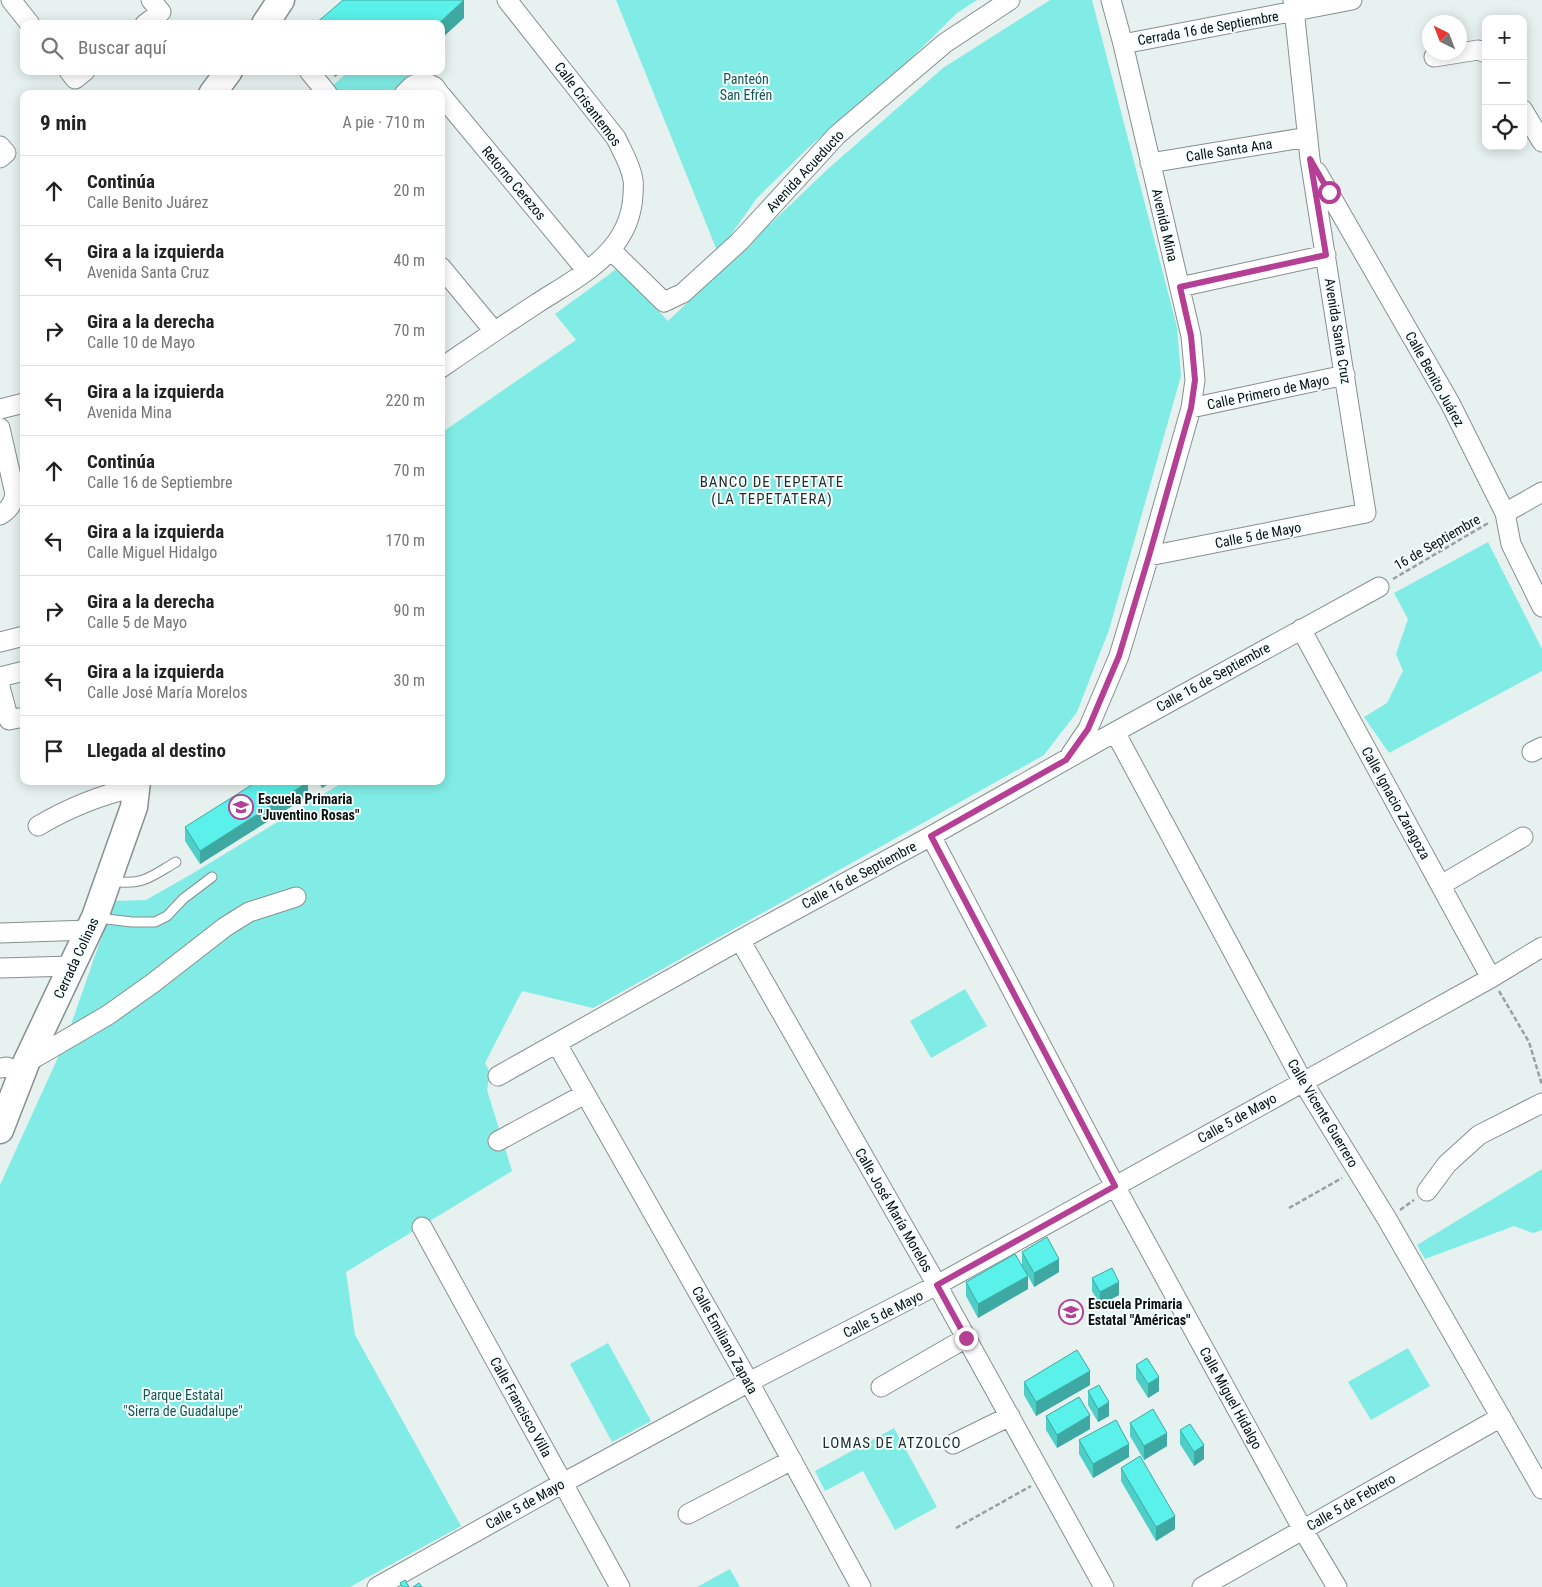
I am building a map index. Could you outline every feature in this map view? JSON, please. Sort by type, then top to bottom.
[{"type":"main road","points":[[215,90],[226,75]]},
{"type":"main road","name":"Cerrada Colinas","points":[[0,1130],[16,1068],[72,966],[92,924],[134,807],[136,785]]},
{"type":"street","points":[[11,0],[27,20]]},
{"type":"street","points":[[150,20],[161,12],[151,0]]},
{"type":"street","name":"Calle Crisantemos","points":[[445,365],[587,271],[611,250],[624,232],[632,210],[633,180],[627,161],[616,138],[507,0]]},
{"type":"street","name":"Avenida Acueducto","points":[[611,250],[664,302],[683,293],[740,241],[837,135],[946,43],[1010,0]]},
{"type":"street","name":"Avenida Mina","points":[[1066,760],[1088,729],[1119,656],[1191,408],[1195,380],[1192,345],[1180,287],[1111,0]]},
{"type":"street","name":"Cerrada 16 de Septiembre","points":[[1123,44],[1294,6],[1352,0]]},
{"type":"street","name":"Avenida Santa Cruz","points":[[1294,6],[1310,159],[1366,513]]},
{"type":"street","points":[[1467,52],[1478,50],[1482,52]]},
{"type":"street","points":[[312,75],[325,90]]},
{"type":"street","name":"Retorno Cerezos","points":[[408,90],[412,86],[424,81],[438,90]]},
{"type":"street","name":"Retorno Cerezos","points":[[445,99],[587,271]]},
{"type":"street","points":[[1527,117],[1542,142]]},
{"type":"street","name":"Calle Santa Ana","points":[[1150,164],[1308,137]]},
{"type":"street","points":[[0,146],[6,153],[0,158]]},
{"type":"street","name":"Calle Benito Juárez","points":[[1310,159],[1450,403],[1505,513],[1511,544],[1542,607]]},
{"type":"street","points":[[1180,287],[1326,255]]},
{"type":"street","points":[[445,272],[494,331]]},
{"type":"street","name":"Calle Primero de Mayo","points":[[1191,408],[1344,375]]},
{"type":"street","points":[[0,408],[20,404]]},
{"type":"street","points":[[0,428],[15,494],[13,504],[6,512],[0,515]]},
{"type":"street","points":[[1505,513],[1542,492]]},
{"type":"street","name":"Calle 5 de Mayo","points":[[1149,556],[1366,513]]},
{"type":"street","name":"Calle 16 de Septiembre","points":[[498,1076],[1379,587]]},
{"type":"street","name":"Calle Ignacio Zaragoza","points":[[1301,629],[1491,978]]},
{"type":"street","points":[[0,642],[20,637]]},
{"type":"street","points":[[0,677],[20,672]]},
{"type":"street","points":[[0,686],[9,720],[20,718]]},
{"type":"street","name":"Calle Vicente Guerrero","points":[[1115,732],[1303,1082],[1387,1219],[1542,1490]]},
{"type":"street","points":[[38,826],[86,801],[133,785]]},
{"type":"street","name":"Calle Miguel Hidalgo","points":[[931,836],[1115,1186],[1303,1530],[1337,1587]]},
{"type":"street","points":[[1441,885],[1524,837]]},
{"type":"street","points":[[16,1068],[108,1015],[225,927],[249,912],[296,897]]},
{"type":"street","points":[[0,933],[92,924]]},
{"type":"street","name":"Calle José María Morelos","points":[[740,940],[937,1285],[1104,1587]]},
{"type":"street","name":"Calle 5 de Mayo","points":[[381,1586],[749,1382],[937,1285],[1491,978],[1542,947]]},
{"type":"street","points":[[0,968],[72,966]]},
{"type":"street","name":"Calle Emiliano Zapata","points":[[557,1044],[749,1382],[861,1587]]},
{"type":"street","points":[[498,1141],[585,1094]]},
{"type":"street","points":[[1427,1190],[1447,1164],[1479,1135],[1542,1104]]},
{"type":"street","name":"Calle Francisco Villa","points":[[422,1227],[620,1587]]},
{"type":"street","points":[[881,1387],[966,1338]]},
{"type":"street","points":[[953,1444],[1010,1416]]},
{"type":"street","name":"Calle 5 de Febrero","points":[[1202,1587],[1501,1417]]},
{"type":"street","points":[[688,1514],[792,1460]]},
{"type":"lane","points":[[108,880],[124,883],[140,882],[176,862]]},
{"type":"lane","points":[[92,924],[155,922],[168,916],[183,899],[212,878]]},
{"type":"path","name":"16 de Septiembre","points":[[1379,587],[1505,513]]},
{"type":"path","points":[[1491,978],[1529,1042],[1542,1085]]},
{"type":"path","points":[[1289,1208],[1357,1170]]},
{"type":"path","points":[[1387,1219],[1427,1190]]},
{"type":"path","points":[[956,1528],[1044,1479]]},
{"type":"green space","name":"Panteón San Efrén","points":[[616,0],[977,0],[957,13],[890,79],[810,146],[757,198],[718,253]]},
{"type":"green space","name":"Parque Estatal \"Sierra de Guadalupe\"","points":[[1050,0],[1092,0],[1177,327],[1181,376],[1109,630],[1077,712],[1044,755],[593,1008],[522,991],[485,1063],[490,1072],[487,1090],[512,1171],[346,1272],[355,1335],[461,1526],[350,1587],[0,1587],[0,1185],[65,1042],[114,901],[146,900],[338,785],[445,785],[445,430],[576,340],[555,314],[618,268],[668,321],[829,168],[943,68]]},
{"type":"green space","points":[[345,75],[408,75],[410,77],[394,90],[332,90],[330,88]]},
{"type":"green space","points":[[1488,542],[1542,649],[1542,671],[1389,753],[1364,717],[1387,703],[1403,671],[1396,654],[1408,619],[1394,593]]},
{"type":"green space","points":[[965,989],[987,1026],[931,1058],[910,1021]]},
{"type":"green space","points":[[1542,1169],[1542,1230],[1533,1233],[1514,1226],[1425,1259],[1417,1245]]},
{"type":"green space","points":[[608,1343],[651,1421],[612,1442],[570,1364]]},
{"type":"green space","points":[[1408,1348],[1430,1386],[1371,1420],[1348,1382]]},
{"type":"green space","points":[[894,1428],[937,1507],[895,1530],[863,1471],[825,1491],[815,1471]]},
{"type":"green space","points":[[730,1569],[740,1587],[697,1587]]},
{"type":"building","points":[[343,0],[464,0],[442,20],[320,20]]},
{"type":"building","points":[[252,785],[303,785],[200,851],[185,827]]},
{"type":"building","points":[[1047,1237],[1059,1259],[1034,1273],[1022,1252]]},
{"type":"building","points":[[1015,1254],[1028,1276],[978,1304],[966,1282]]},
{"type":"building","points":[[1112,1268],[1119,1282],[1100,1292],[1092,1278]]},
{"type":"building","points":[[1077,1350],[1090,1371],[1036,1402],[1024,1382]]},
{"type":"building","points":[[1147,1358],[1159,1377],[1148,1384],[1136,1365]]},
{"type":"building","points":[[1099,1385],[1109,1402],[1098,1409],[1088,1391]]},
{"type":"building","points":[[1079,1397],[1090,1415],[1057,1435],[1046,1416]]},
{"type":"building","points":[[1153,1409],[1167,1433],[1144,1446],[1130,1423]]},
{"type":"building","points":[[1116,1420],[1129,1444],[1093,1464],[1079,1440]]},
{"type":"building","points":[[1190,1424],[1204,1445],[1194,1452],[1180,1430]]},
{"type":"building","points":[[1140,1456],[1175,1516],[1156,1527],[1121,1468]]},
{"type":"building","points":[[405,1580],[409,1587],[402,1587],[400,1583]]},
{"type":"building","points":[[419,1583],[422,1587],[413,1587]]},
{"type":"place","name":"Escuela Primaria \"Juventino Rosas\"","points":[[241,807]]},
{"type":"place","name":"Escuela Primaria Estatal \"Américas\"","points":[[1071,1312]]},
{"type":"district","name":"BANCO DE TEPETATE (LA TEPETATERA)","points":[[772,490]]},
{"type":"district","name":"LOMAS DE ATZOLCO","points":[[892,1443]]},
{"type":"route","points":[[966,1338],[937,1285],[1115,1186],[931,836],[1066,760],[1088,729],[1119,656],[1191,408],[1195,380],[1191,336],[1180,287],[1326,255],[1310,159],[1329,192]]}]
